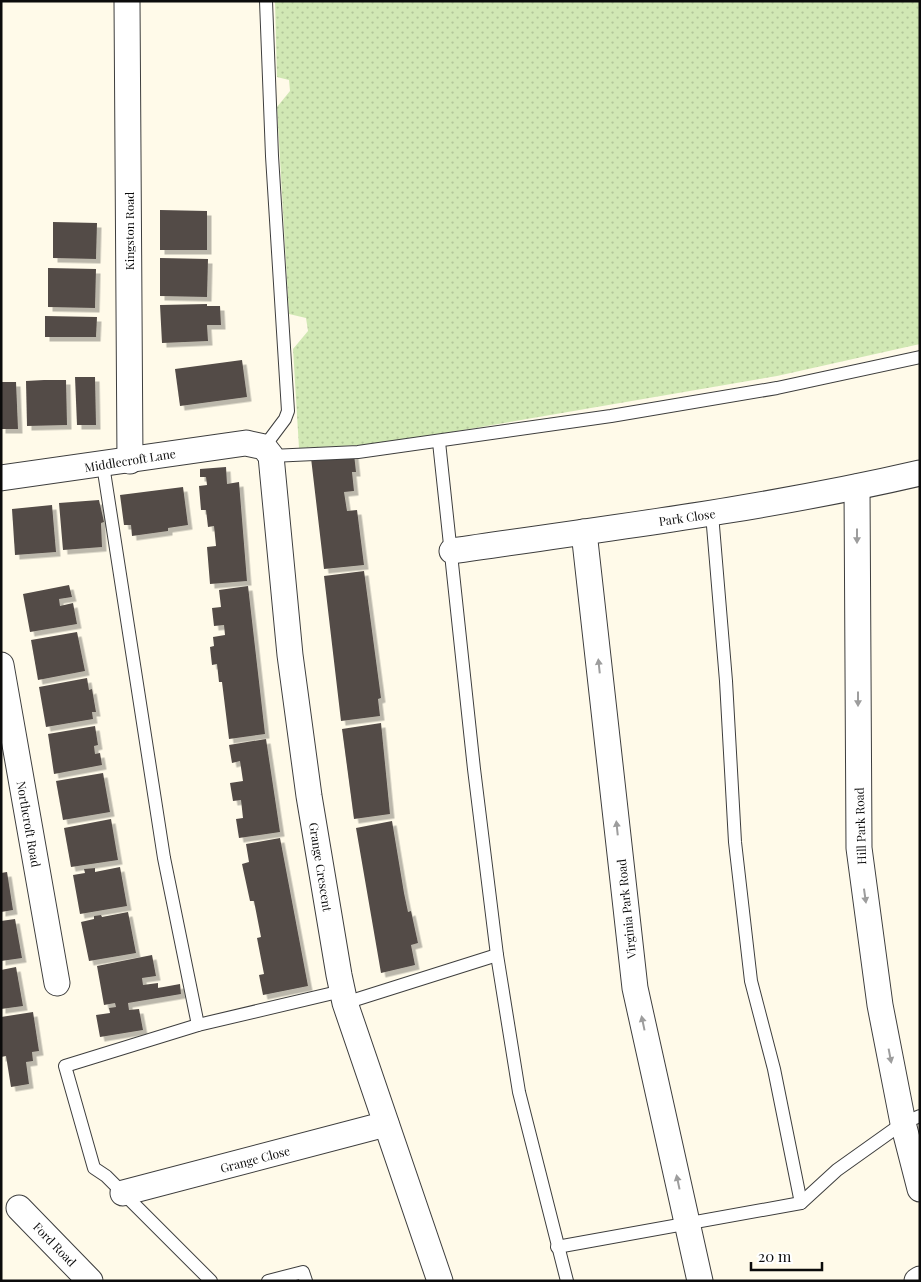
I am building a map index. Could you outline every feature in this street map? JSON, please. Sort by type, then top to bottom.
[{"type":"street","name":"Kingston Road","points":[[128,1],[130,461]]},
{"type":"street","name":"Middlecroft Lane","points":[[1,478],[103,465],[238,444],[265,449]]},
{"type":"street","name":"Grange Crescent","points":[[265,449],[309,796],[343,997],[440,1281]]},
{"type":"street","name":"Park Close","points":[[452,551],[712,514],[857,487],[920,473]]},
{"type":"street","name":"Hill Park Road","points":[[857,487],[859,848],[880,1005],[911,1120],[920,1189]]},
{"type":"street","name":"Virginia Park Road","points":[[584,532],[635,988],[700,1281]]},
{"type":"street","name":"Northcroft Road","points":[[1,665],[57,983]]},
{"type":"street","name":"Grange Close","points":[[124,1193],[386,1124]]},
{"type":"street","name":"Ford Road","points":[[19,1208],[90,1281]]},
{"type":"lane","points":[[265,449],[286,419],[288,411],[272,156],[266,1]]},
{"type":"lane","points":[[265,449],[358,452],[439,442],[777,388],[920,357]]},
{"type":"lane","points":[[439,442],[474,769],[497,954],[519,1092],[566,1281]]},
{"type":"lane","points":[[103,465],[164,858],[198,1025]]},
{"type":"lane","points":[[712,514],[726,681],[735,842],[751,981],[774,1068],[801,1202]]},
{"type":"lane","points":[[211,1281],[124,1193],[94,1168],[65,1066],[198,1025],[343,997],[497,954]]},
{"type":"lane","points":[[557,1247],[801,1202],[837,1170],[911,1120]]},
{"type":"lane","points":[[268,1281],[303,1272],[306,1281]]},
{"type":"green space","points":[[275,1],[920,1],[920,344],[777,376],[446,433],[363,445],[299,448],[293,349],[308,331],[306,318],[289,314],[277,107],[290,91],[289,80],[277,77]]},
{"type":"building","points":[[160,210],[207,211],[207,250],[160,250]]},
{"type":"building","points":[[53,222],[97,223],[96,259],[53,258]]},
{"type":"building","points":[[160,258],[208,259],[207,297],[160,296]]},
{"type":"building","points":[[48,268],[96,269],[95,308],[48,307]]},
{"type":"building","points":[[207,304],[207,306],[220,306],[221,325],[207,325],[208,341],[162,343],[160,305]]},
{"type":"building","points":[[45,316],[97,317],[96,337],[45,337]]},
{"type":"building","points":[[242,360],[247,397],[180,406],[175,369]]},
{"type":"building","points":[[75,377],[95,377],[96,425],[77,425]]},
{"type":"building","points":[[66,380],[67,425],[27,426],[26,381]]},
{"type":"building","points":[[1,382],[16,382],[18,429],[1,429]]},
{"type":"building","points":[[354,454],[356,472],[352,472],[354,491],[344,492],[347,511],[357,510],[364,565],[324,569],[311,458]]},
{"type":"building","points":[[226,467],[227,484],[239,482],[247,581],[210,584],[207,547],[216,546],[214,526],[208,527],[206,510],[201,510],[199,486],[207,485],[206,477],[200,477],[200,469]]},
{"type":"building","points":[[183,487],[188,525],[168,528],[168,531],[132,536],[131,525],[124,525],[120,495]]},
{"type":"building","points":[[99,500],[104,522],[101,523],[102,547],[63,550],[59,503]]},
{"type":"building","points":[[52,505],[56,552],[15,555],[12,509]]},
{"type":"building","points":[[364,571],[381,698],[378,699],[380,716],[341,721],[324,576]]},
{"type":"building","points":[[69,585],[72,597],[59,599],[60,606],[73,603],[77,624],[30,632],[23,594]]},
{"type":"building","points":[[248,586],[265,734],[229,739],[222,682],[219,682],[217,664],[212,665],[210,647],[214,646],[213,637],[225,635],[224,625],[214,626],[212,608],[221,607],[219,590]]},
{"type":"building","points":[[77,632],[85,671],[38,680],[31,640]]},
{"type":"building","points":[[87,678],[89,690],[92,689],[96,712],[92,712],[93,719],[46,727],[39,687]]},
{"type":"building","points":[[381,723],[390,814],[354,819],[342,729]]},
{"type":"building","points":[[95,726],[98,745],[94,746],[95,754],[100,753],[102,765],[54,774],[48,734]]},
{"type":"building","points":[[266,739],[280,832],[239,838],[236,819],[243,818],[241,800],[233,801],[230,783],[243,781],[240,761],[232,763],[229,745]]},
{"type":"building","points":[[103,773],[110,812],[63,820],[56,781]]},
{"type":"building","points":[[111,819],[118,860],[71,867],[64,828]]},
{"type":"building","points":[[392,821],[408,912],[411,911],[418,943],[411,945],[415,965],[381,973],[356,828]]},
{"type":"building","points":[[280,838],[308,986],[263,995],[259,975],[264,974],[257,938],[261,937],[254,901],[250,901],[242,864],[249,862],[246,844]]},
{"type":"building","points":[[120,867],[127,906],[80,914],[73,875],[85,873],[84,869],[95,868],[95,872]]},
{"type":"building","points":[[7,872],[13,910],[1,912],[1,873]]},
{"type":"building","points":[[128,912],[136,953],[89,961],[81,922],[94,919],[94,916],[101,915],[102,917]]},
{"type":"building","points":[[15,919],[22,958],[1,961],[1,921]]},
{"type":"building","points":[[152,955],[156,976],[142,978],[143,985],[158,983],[158,988],[180,984],[181,994],[128,1003],[129,1010],[139,1009],[143,1030],[100,1037],[96,1015],[110,1013],[109,1008],[116,1007],[115,1003],[104,1005],[97,966]]},
{"type":"building","points":[[16,967],[23,1006],[1,1009],[1,970]]},
{"type":"building","points":[[33,1012],[39,1051],[32,1052],[33,1061],[26,1062],[29,1084],[11,1087],[6,1056],[1,1057],[1,1017]]}]
